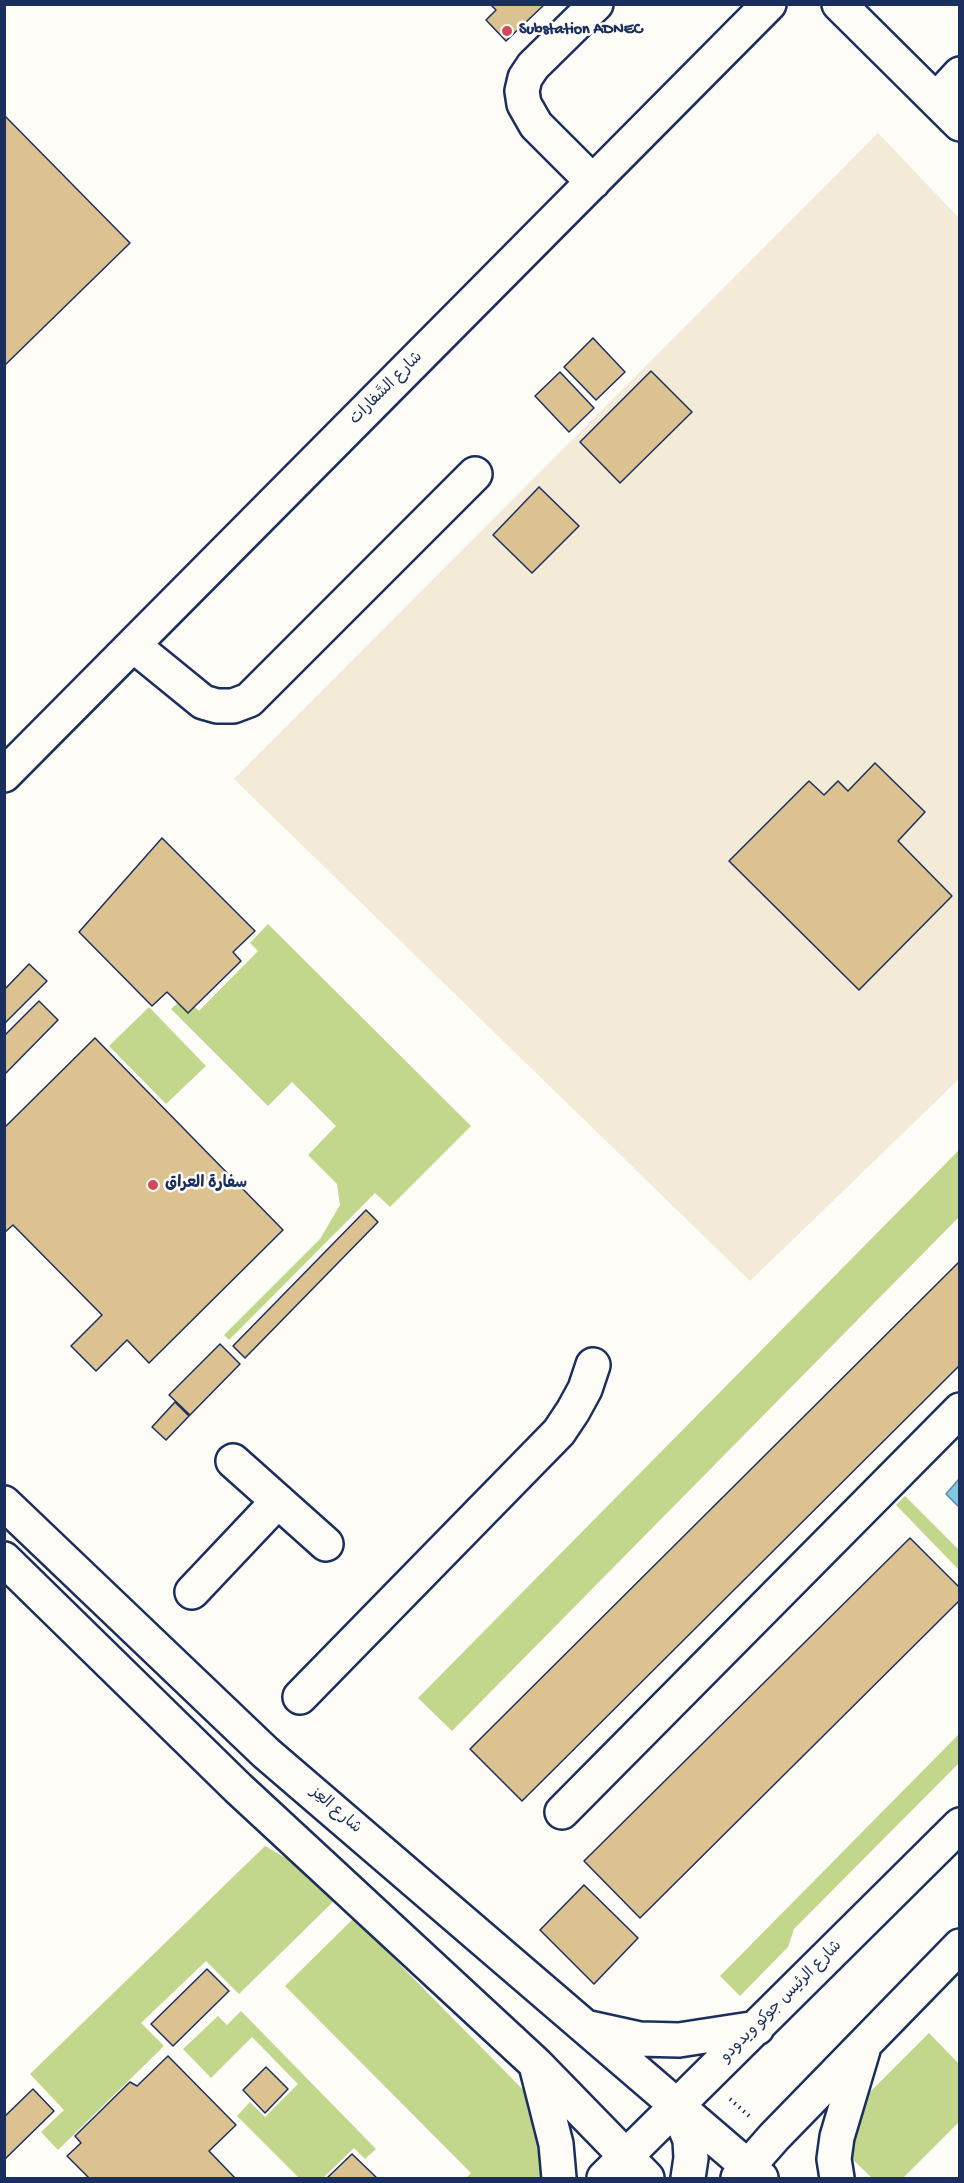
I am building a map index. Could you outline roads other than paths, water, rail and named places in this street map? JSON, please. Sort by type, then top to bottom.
[{"type":"street","points":[[593,182],[536,125],[524,104],[522,91],[525,78],[533,66],[596,4]]},
{"type":"street","name":"شارع السَّفارات","points":[[4,774],[769,4]]},
{"type":"street","points":[[839,4],[960,124]]},
{"type":"street","points":[[936,100],[960,74]]},
{"type":"street","points":[[133,645],[203,702],[218,706],[233,706],[249,700],[475,474]]},
{"type":"street","points":[[300,1697],[558,1432],[585,1389],[593,1365]]},
{"type":"street","points":[[562,1812],[960,1410]]},
{"type":"street","points":[[233,1461],[326,1544]]},
{"type":"street","points":[[192,1592],[278,1501]]},
{"type":"street","name":"شارع العِز","points":[[4,1503],[266,1753],[587,2027],[749,2175]]},
{"type":"street","points":[[4,1559],[238,1788],[536,2064],[626,2171]]},
{"type":"street","name":"شارع الرئيس جوكو ويدودو","points":[[626,2171],[677,2107],[960,1826]]},
{"type":"street","points":[[749,2175],[864,2045],[960,1946]]},
{"type":"street","points":[[587,2027],[640,2039],[679,2040],[757,2028]]},
{"type":"street","points":[[837,2178],[834,2159],[837,2137],[864,2045]]},
{"type":"street","points":[[536,2064],[556,2144],[559,2178]]},
{"type":"street","points":[[677,2107],[690,2140],[691,2158],[688,2178]]},
{"type":"water","points":[[959,1479],[959,1507],[946,1494]]},
{"type":"place","name":"Substation ADNEC","points":[[507,31]]},
{"type":"place","name":"سفارة العراق","points":[[153,1185]]}]
